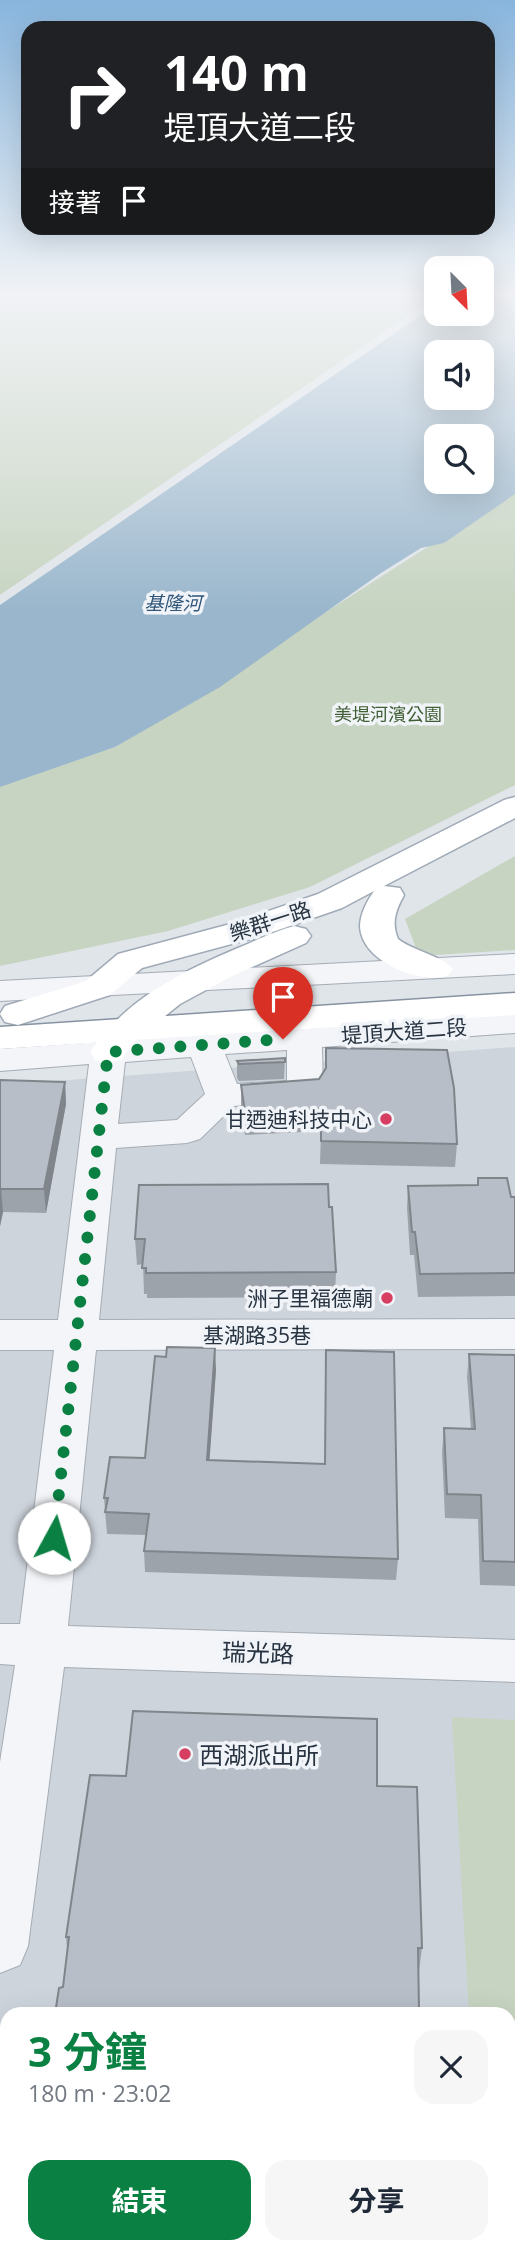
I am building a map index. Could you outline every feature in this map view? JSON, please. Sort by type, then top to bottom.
[{"type":"main road","name":"樂群一路","points":[[99,988],[130,961],[246,930],[330,901],[515,806]]},
{"type":"main road","name":"樂群一路","points":[[115,1042],[153,1006],[192,983],[388,895],[515,826]]},
{"type":"main road","points":[[388,895],[377,912],[376,930],[383,943],[409,963],[436,969]]},
{"type":"main road","name":"堤頂大道二段","points":[[4,1015],[515,985]]},
{"type":"main road","name":"堤頂大道二段","points":[[4,1015],[115,1042],[515,1004]]},
{"type":"street","points":[[4,1015],[99,988],[515,964]]},
{"type":"street","points":[[0,979],[47,976],[99,988]]},
{"type":"street","name":"堤頂大道二段","points":[[0,1060],[115,1042],[204,1045],[515,1023]]},
{"type":"street","points":[[99,1137],[187,1131],[224,1096],[305,1091],[304,1038]]},
{"type":"street","points":[[0,1945],[21,1645],[76,1336],[99,1137],[115,1042]]},
{"type":"street","points":[[204,1045],[224,1096]]},
{"type":"street","name":"基湖路35巷","points":[[0,1335],[515,1334]]},
{"type":"street","name":"瑞光路","points":[[21,1645],[515,1661]]},
{"type":"shaded area","points":[[515,1047],[515,2007],[0,2007],[0,1085]]},
{"type":"green space","points":[[0,402],[282,402],[0,595]]},
{"type":"green space","name":"美堤河濱公園","points":[[515,491],[515,785],[310,887],[168,931],[0,966],[0,786],[115,747]]},
{"type":"green space","points":[[515,856],[515,950],[419,956],[405,919]]},
{"type":"green space","points":[[452,1717],[515,1720],[515,2007],[469,2007]]},
{"type":"water","name":"基隆河","points":[[295,402],[424,402],[424,410],[494,410],[494,402],[515,402],[515,494],[444,543],[421,548],[381,573],[220,687],[115,747],[0,787],[0,605]]},
{"type":"building","name":"甘迺迪科技中心","points":[[326,1048],[447,1050],[454,1088],[457,1144],[321,1141],[321,1108],[245,1112],[241,1085],[319,1079],[326,1068]]},
{"type":"building","points":[[285,1058],[285,1062],[239,1064],[237,1061]]},
{"type":"building","points":[[0,1080],[65,1082],[44,1189],[1,1189],[0,1192]]},
{"type":"building","points":[[478,1178],[507,1178],[511,1197],[515,1197],[515,1273],[420,1274],[415,1232],[412,1232],[408,1186],[478,1185]]},
{"type":"building","points":[[328,1184],[336,1272],[146,1273],[146,1268],[142,1268],[145,1239],[135,1239],[139,1185]]},
{"type":"building","points":[[167,1347],[215,1348],[207,1460],[325,1464],[326,1350],[394,1352],[398,1559],[144,1551],[149,1514],[105,1512],[108,1498],[104,1498],[110,1457],[145,1458],[155,1356],[166,1357]]},
{"type":"building","points":[[469,1354],[515,1355],[515,1562],[483,1561],[481,1495],[447,1494],[444,1428],[475,1429]]},
{"type":"building","points":[[133,1711],[377,1719],[377,1786],[417,1787],[422,1948],[418,1948],[419,2007],[56,2007],[59,1988],[63,1987],[69,1937],[66,1937],[90,1775],[126,1776]]},
{"type":"place","name":"甘迺迪科技中心","points":[[386,1119]]},
{"type":"place","name":"洲子里福德廟","points":[[387,1298]]},
{"type":"place","name":"西湖派出所","points":[[185,1754]]},
{"type":"route","points":[[54,1538],[108,1052],[283,1039]]}]
